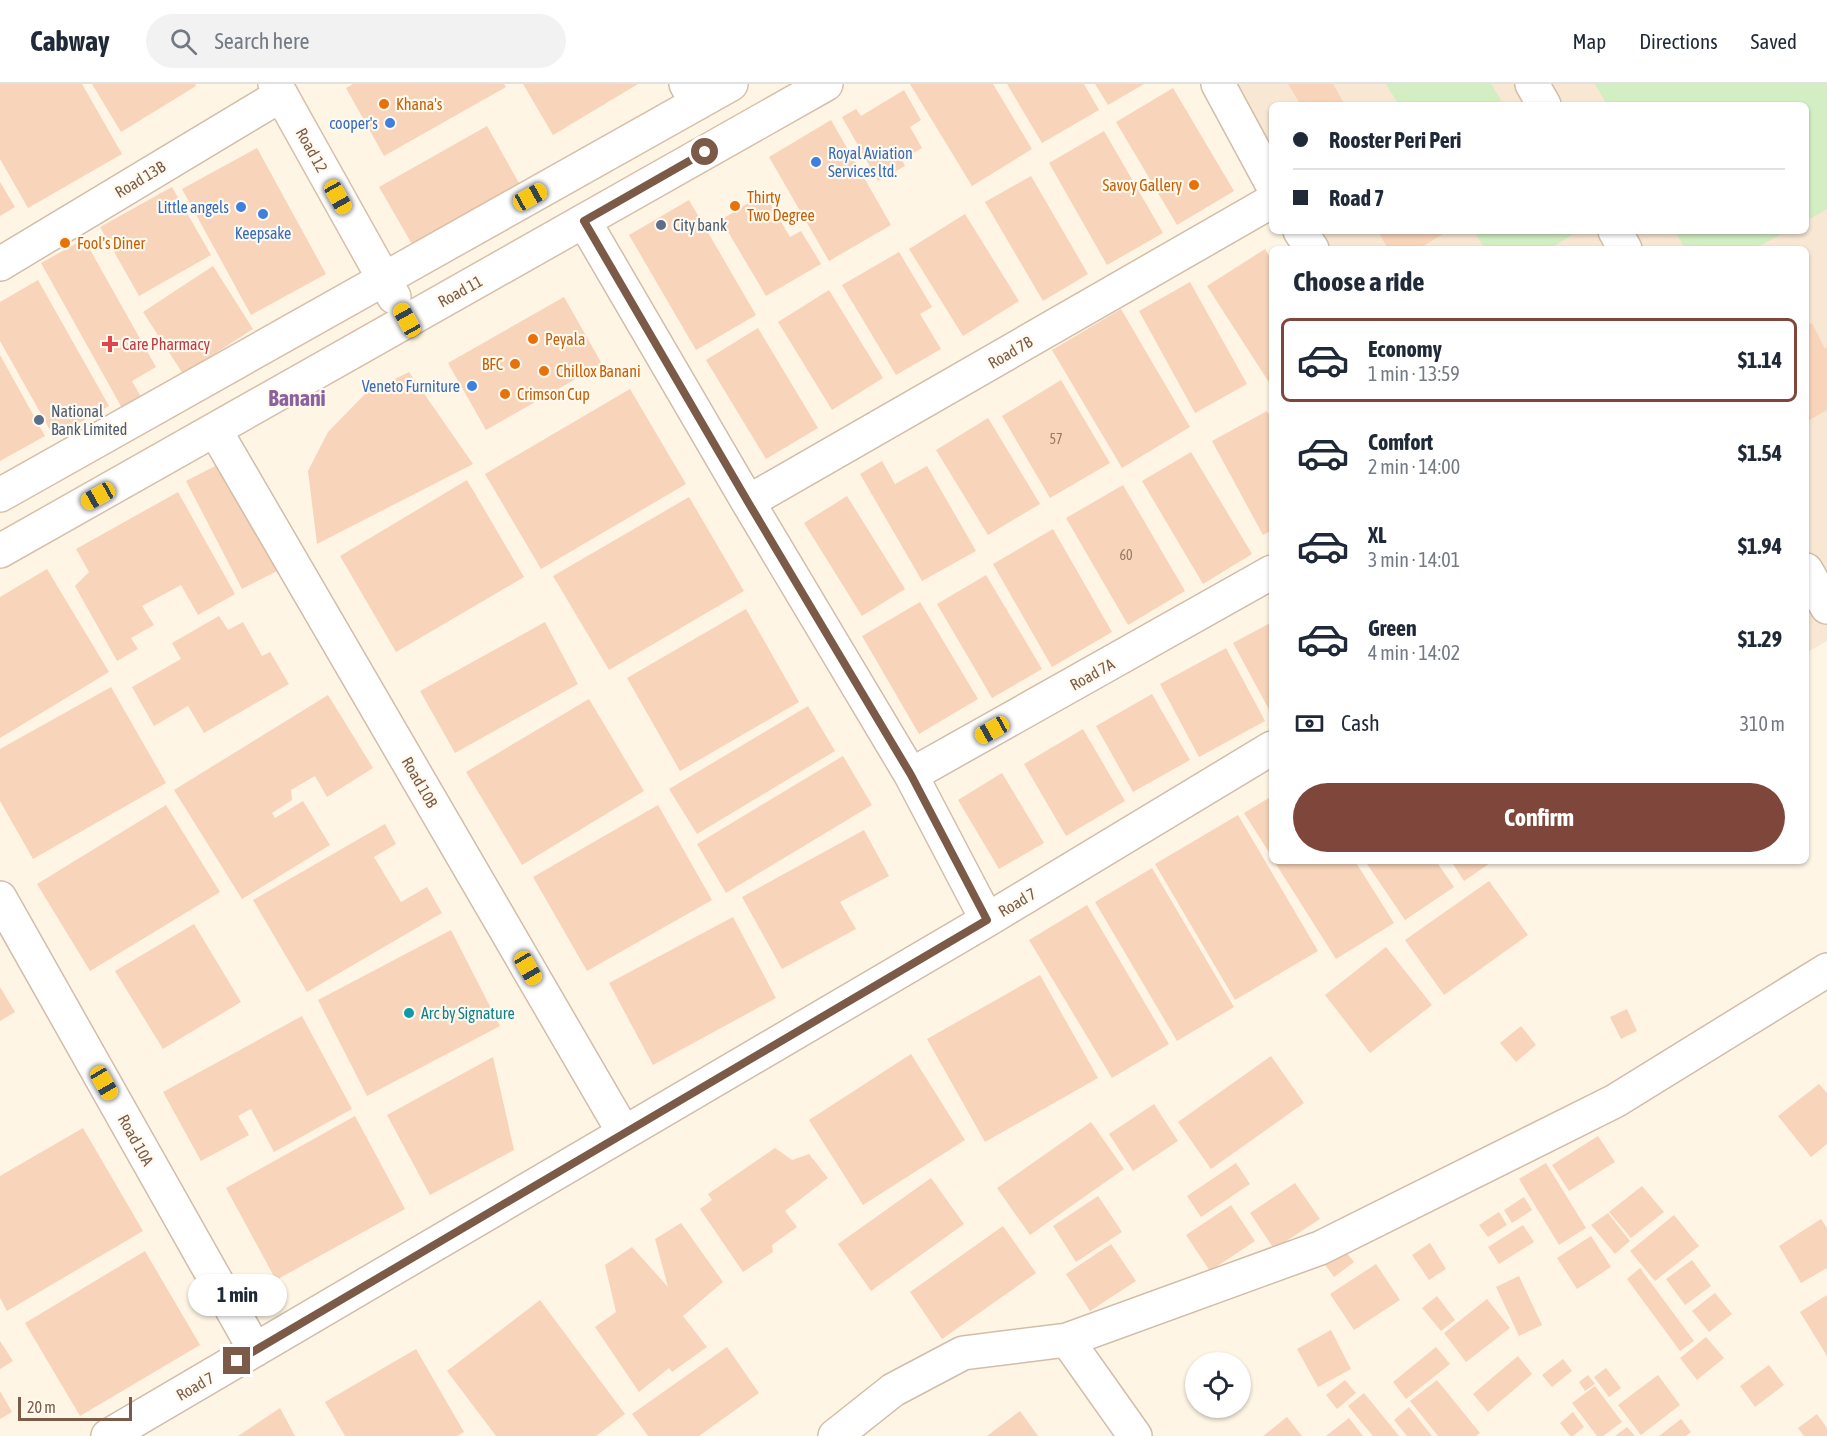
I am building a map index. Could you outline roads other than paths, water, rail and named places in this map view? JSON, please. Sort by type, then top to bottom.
[{"type":"street","points":[[0,495],[384,279],[692,93],[731,84]]},
{"type":"street","name":"Road 11","points":[[0,551],[826,84]]},
{"type":"street","points":[[1218,84],[1269,178]]},
{"type":"street","points":[[1532,84],[1542,102]]},
{"type":"street","name":"Road 13B","points":[[0,264],[278,90]]},
{"type":"street","name":"Road 12","points":[[278,90],[407,320]]},
{"type":"street","name":"Road 7B","points":[[748,502],[1269,203]]},
{"type":"street","points":[[584,221],[911,775],[987,920]]},
{"type":"street","name":"Road 10B","points":[[215,430],[624,1133]]},
{"type":"street","name":"Road 7A","points":[[911,775],[1269,574]]},
{"type":"street","points":[[1809,575],[1827,608]]},
{"type":"street","name":"Road 7","points":[[108,1436],[987,920],[1269,750]]},
{"type":"street","name":"Road 10A","points":[[0,898],[255,1350]]},
{"type":"street","points":[[835,1436],[893,1390],[963,1353],[1067,1340],[1320,1248],[1615,1101],[1827,970]]},
{"type":"street","points":[[1067,1340],[1135,1436]]},
{"type":"place","name":"Khana's","points":[[384,104]]},
{"type":"place","name":"cooper's","points":[[390,123]]},
{"type":"place","name":"Royal Aviation Services ltd.","points":[[816,162]]},
{"type":"place","name":"Savoy Gallery","points":[[1194,185]]},
{"type":"place","name":"Thirty Two Degree","points":[[735,206]]},
{"type":"place","name":"Little angels","points":[[241,207]]},
{"type":"place","name":"Keepsake","points":[[263,214]]},
{"type":"place","name":"City bank","points":[[661,225]]},
{"type":"place","name":"Fool's Diner","points":[[65,243]]},
{"type":"place","name":"Peyala","points":[[533,339]]},
{"type":"place","name":"Care Pharmacy","points":[[110,344]]},
{"type":"place","name":"BFC","points":[[515,364]]},
{"type":"place","name":"Chillox Banani","points":[[544,371]]},
{"type":"place","name":"Veneto Furniture","points":[[472,386]]},
{"type":"place","name":"Crimson Cup","points":[[505,394]]},
{"type":"place","name":"National Bank Limited","points":[[39,420]]},
{"type":"place","name":"Arc by Signature","points":[[409,1013]]},
{"type":"district","name":"Banani","points":[[297,398]]}]
